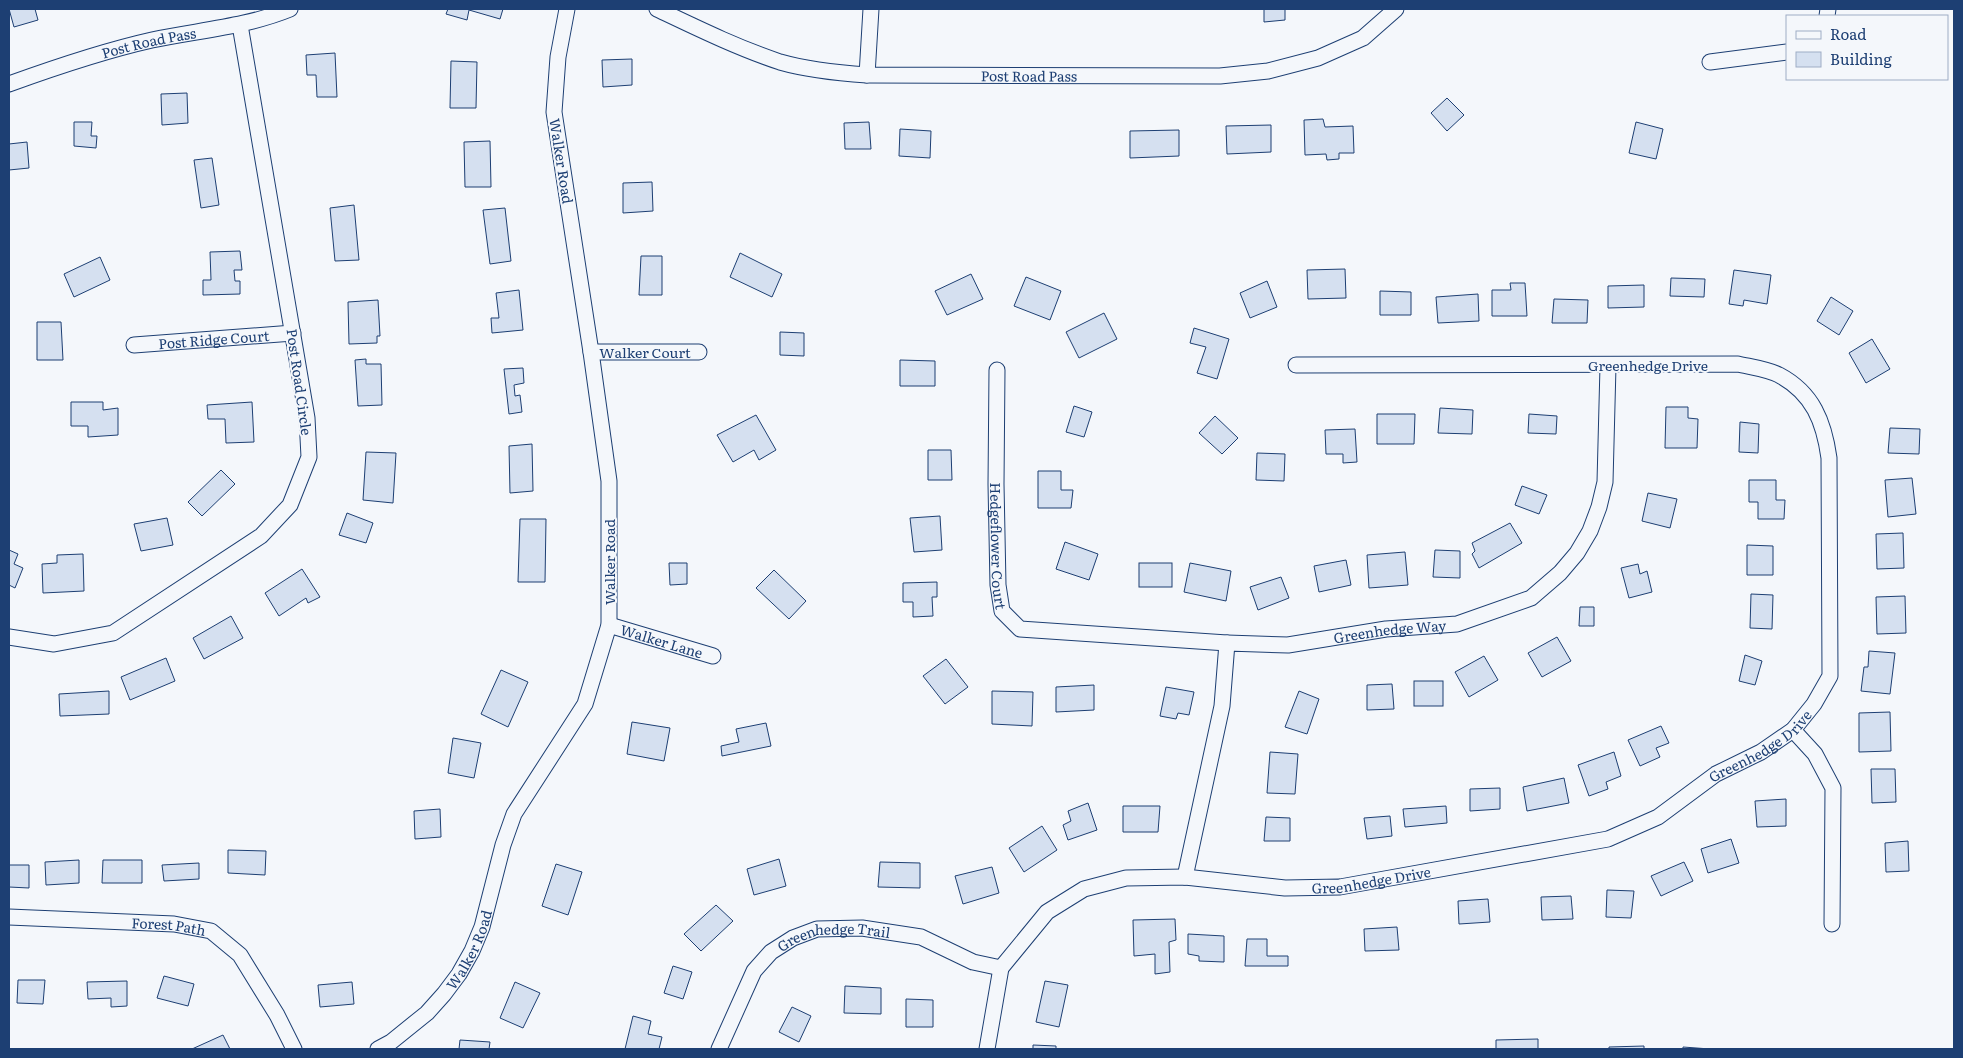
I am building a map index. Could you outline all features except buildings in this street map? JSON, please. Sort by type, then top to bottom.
[{"type":"street","name":"Post Road Pass","points":[[9,84],[73,61],[152,40],[240,25],[290,9]]},
{"type":"street","name":"Walker Road","points":[[378,1049],[391,1042],[427,1013],[460,974],[482,927],[503,845],[514,814],[585,704],[609,625],[609,481],[554,112],[558,57],[567,9]]},
{"type":"street","name":"Post Road Pass","points":[[657,9],[735,45],[782,62],[834,73],[867,75],[1220,76],[1268,71],[1318,58],[1363,38],[1396,9]]},
{"type":"street","points":[[867,75],[871,9]]},
{"type":"street","name":"Post Road Circle","points":[[9,637],[54,644],[113,633],[261,536],[290,505],[309,457],[307,418],[240,25]]},
{"type":"street","points":[[1710,62],[1786,52]]},
{"type":"street","name":"Post Ridge Court","points":[[134,345],[293,333]]},
{"type":"street","name":"Walker Court","points":[[591,352],[699,352]]},
{"type":"street","name":"Greenhedge Drive","points":[[987,1049],[1001,968],[1047,912],[1084,889],[1126,878],[1185,877],[1285,888],[1340,887],[1608,839],[1658,817],[1716,774],[1761,752],[1793,730],[1814,704],[1830,676],[1829,458],[1825,432],[1815,409],[1799,389],[1778,374],[1738,364],[1608,366],[1296,365]]},
{"type":"street","name":"Greenhedge Way","points":[[1226,643],[1288,645],[1386,628],[1458,624],[1531,598],[1560,573],[1577,553],[1590,531],[1599,507],[1605,482],[1608,366]]},
{"type":"street","name":"Hedgeflower Court","points":[[997,370],[996,484],[998,576],[1002,611],[1020,629],[1226,643]]},
{"type":"street","name":"Walker Lane","points":[[609,625],[713,656]]},
{"type":"street","points":[[1185,877],[1222,706],[1226,643]]},
{"type":"street","points":[[1793,730],[1815,754],[1833,788],[1832,924]]},
{"type":"street","name":"Forest Path","points":[[9,917],[174,924],[211,931],[240,955],[277,1015],[294,1049]]},
{"type":"street","name":"Greenhedge Trail","points":[[719,1049],[754,971],[772,952],[793,938],[817,929],[862,928],[921,937],[973,962],[1001,968]]}]
